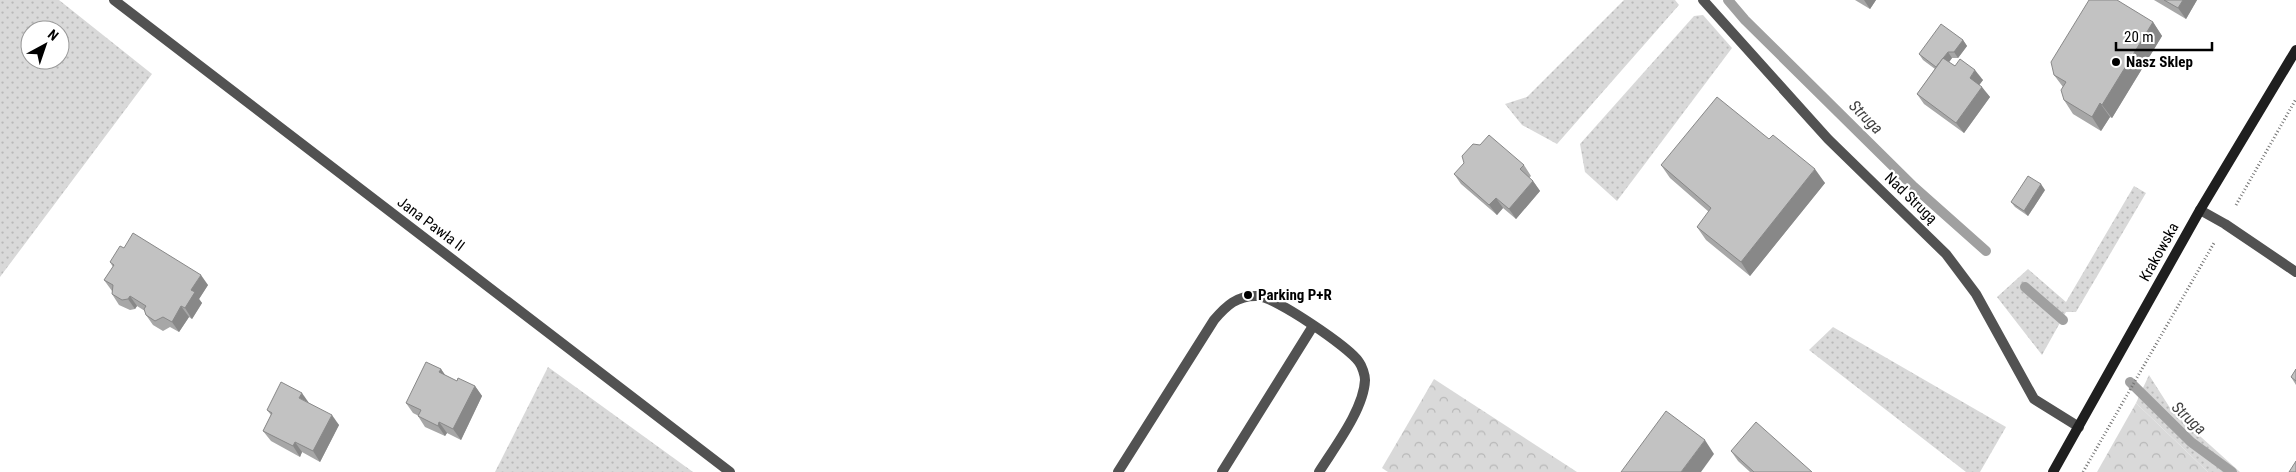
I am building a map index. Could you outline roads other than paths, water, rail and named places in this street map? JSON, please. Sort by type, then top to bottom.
[{"type":"main road","name":"Krakowska","points":[[2053,472],[2200,210],[2296,50]]},
{"type":"street","name":"Jana Pawła II","points":[[114,0],[730,472]]},
{"type":"street","name":"Nad Strugą","points":[[1703,0],[1828,139],[1946,254],[1976,294],[2034,399],[2079,427]]},
{"type":"street","points":[[2200,210],[2226,224],[2296,272]]},
{"type":"street","points":[[1118,472],[1214,320],[1225,307],[1240,297],[1259,296],[1279,303],[1350,352],[1360,364],[1365,379],[1362,396],[1319,472]]},
{"type":"street","points":[[1222,472],[1313,326]]},
{"type":"waterway","name":"Struga","points":[[1728,0],[1745,20],[1914,187],[1986,251]]},
{"type":"waterway","name":"Struga","points":[[2025,287],[2063,320]]},
{"type":"waterway","name":"Struga","points":[[2130,382],[2191,442],[2232,472]]},
{"type":"place","name":"Nasz Sklep","points":[[2116,62]]},
{"type":"place","name":"Parking P+R","points":[[1248,295]]}]
